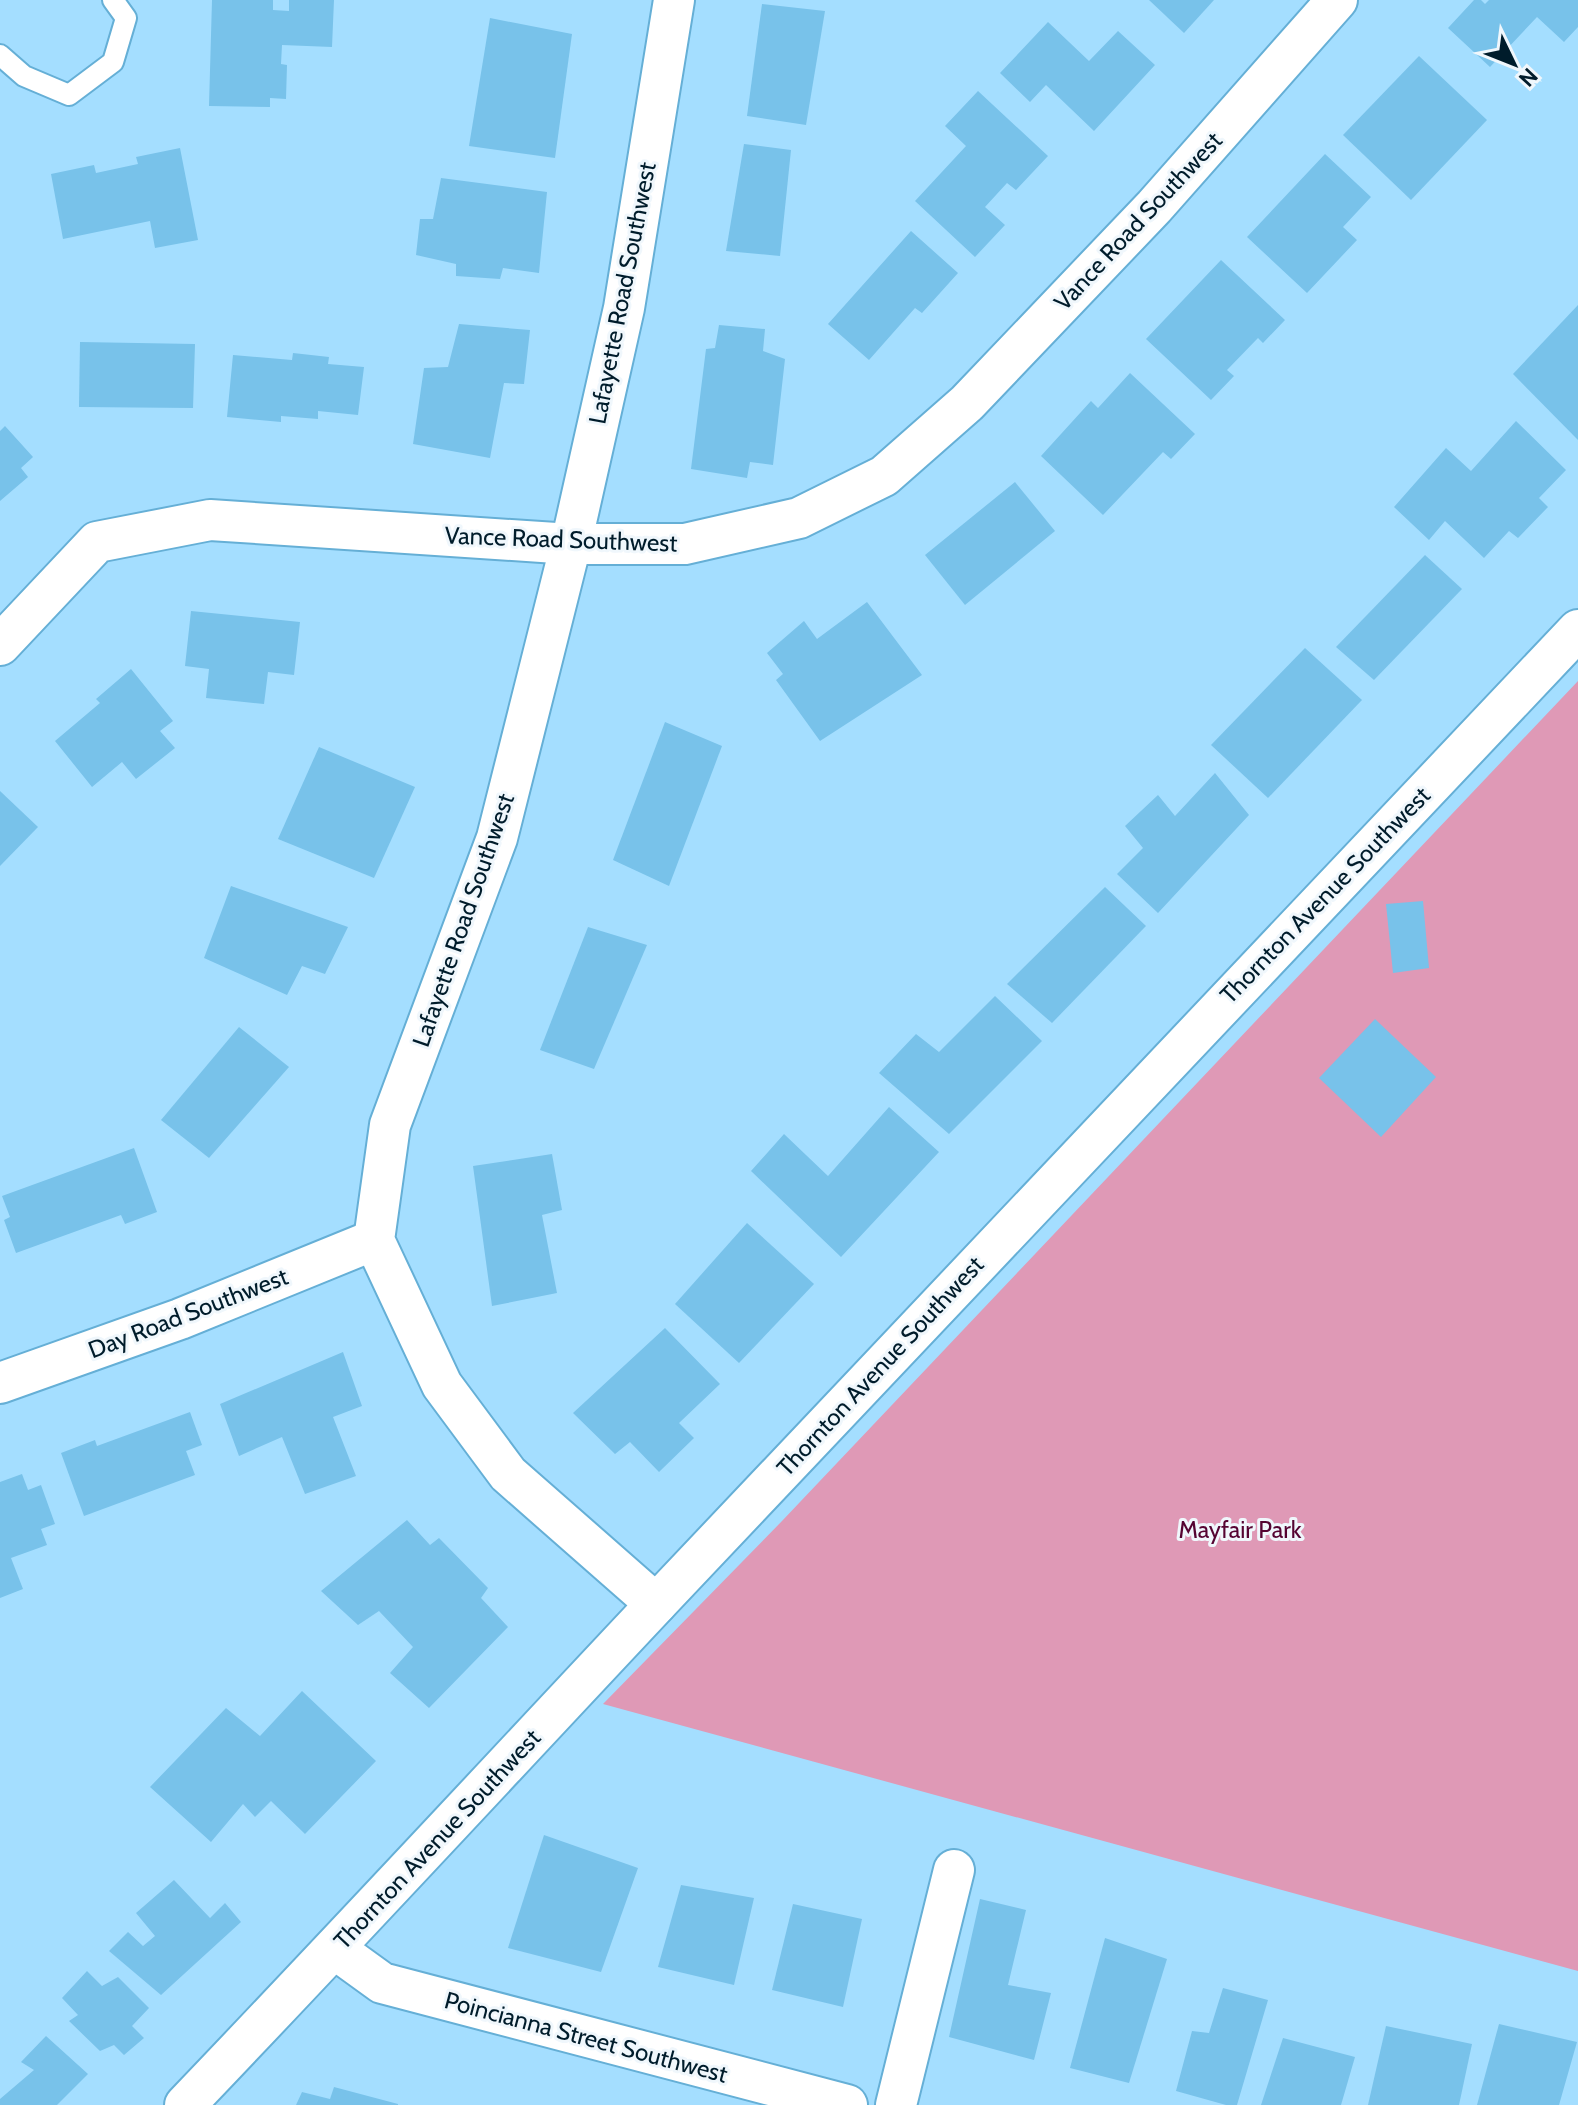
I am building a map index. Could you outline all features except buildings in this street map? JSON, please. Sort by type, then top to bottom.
[{"type":"street","name":"Lafayette Road Southwest","points":[[374,1240],[390,1125],[497,838],[571,544],[624,308],[674,0]]},
{"type":"street","name":"Vance Road Southwest","points":[[0,645],[97,542],[210,520],[571,544],[685,544],[799,518],[884,476],[967,403],[1154,207],[1337,0]]},
{"type":"street","name":"Thornton Avenue Southwest","points":[[185,2105],[1578,630]]},
{"type":"street","name":"Day Road Southwest","points":[[0,1383],[180,1319],[374,1240]]},
{"type":"street","points":[[374,1240],[442,1385],[508,1474],[656,1604]]},
{"type":"street","points":[[896,2105],[954,1870]]},
{"type":"street","name":"Poincianna Street Southwest","points":[[335,1949],[382,1983],[847,2105]]},
{"type":"lane","points":[[0,55],[24,76],[69,95],[113,62],[126,18],[113,0]]},
{"type":"green space","name":"Mayfair Park","points":[[1578,681],[1578,1971],[603,1704],[782,1521]]}]
